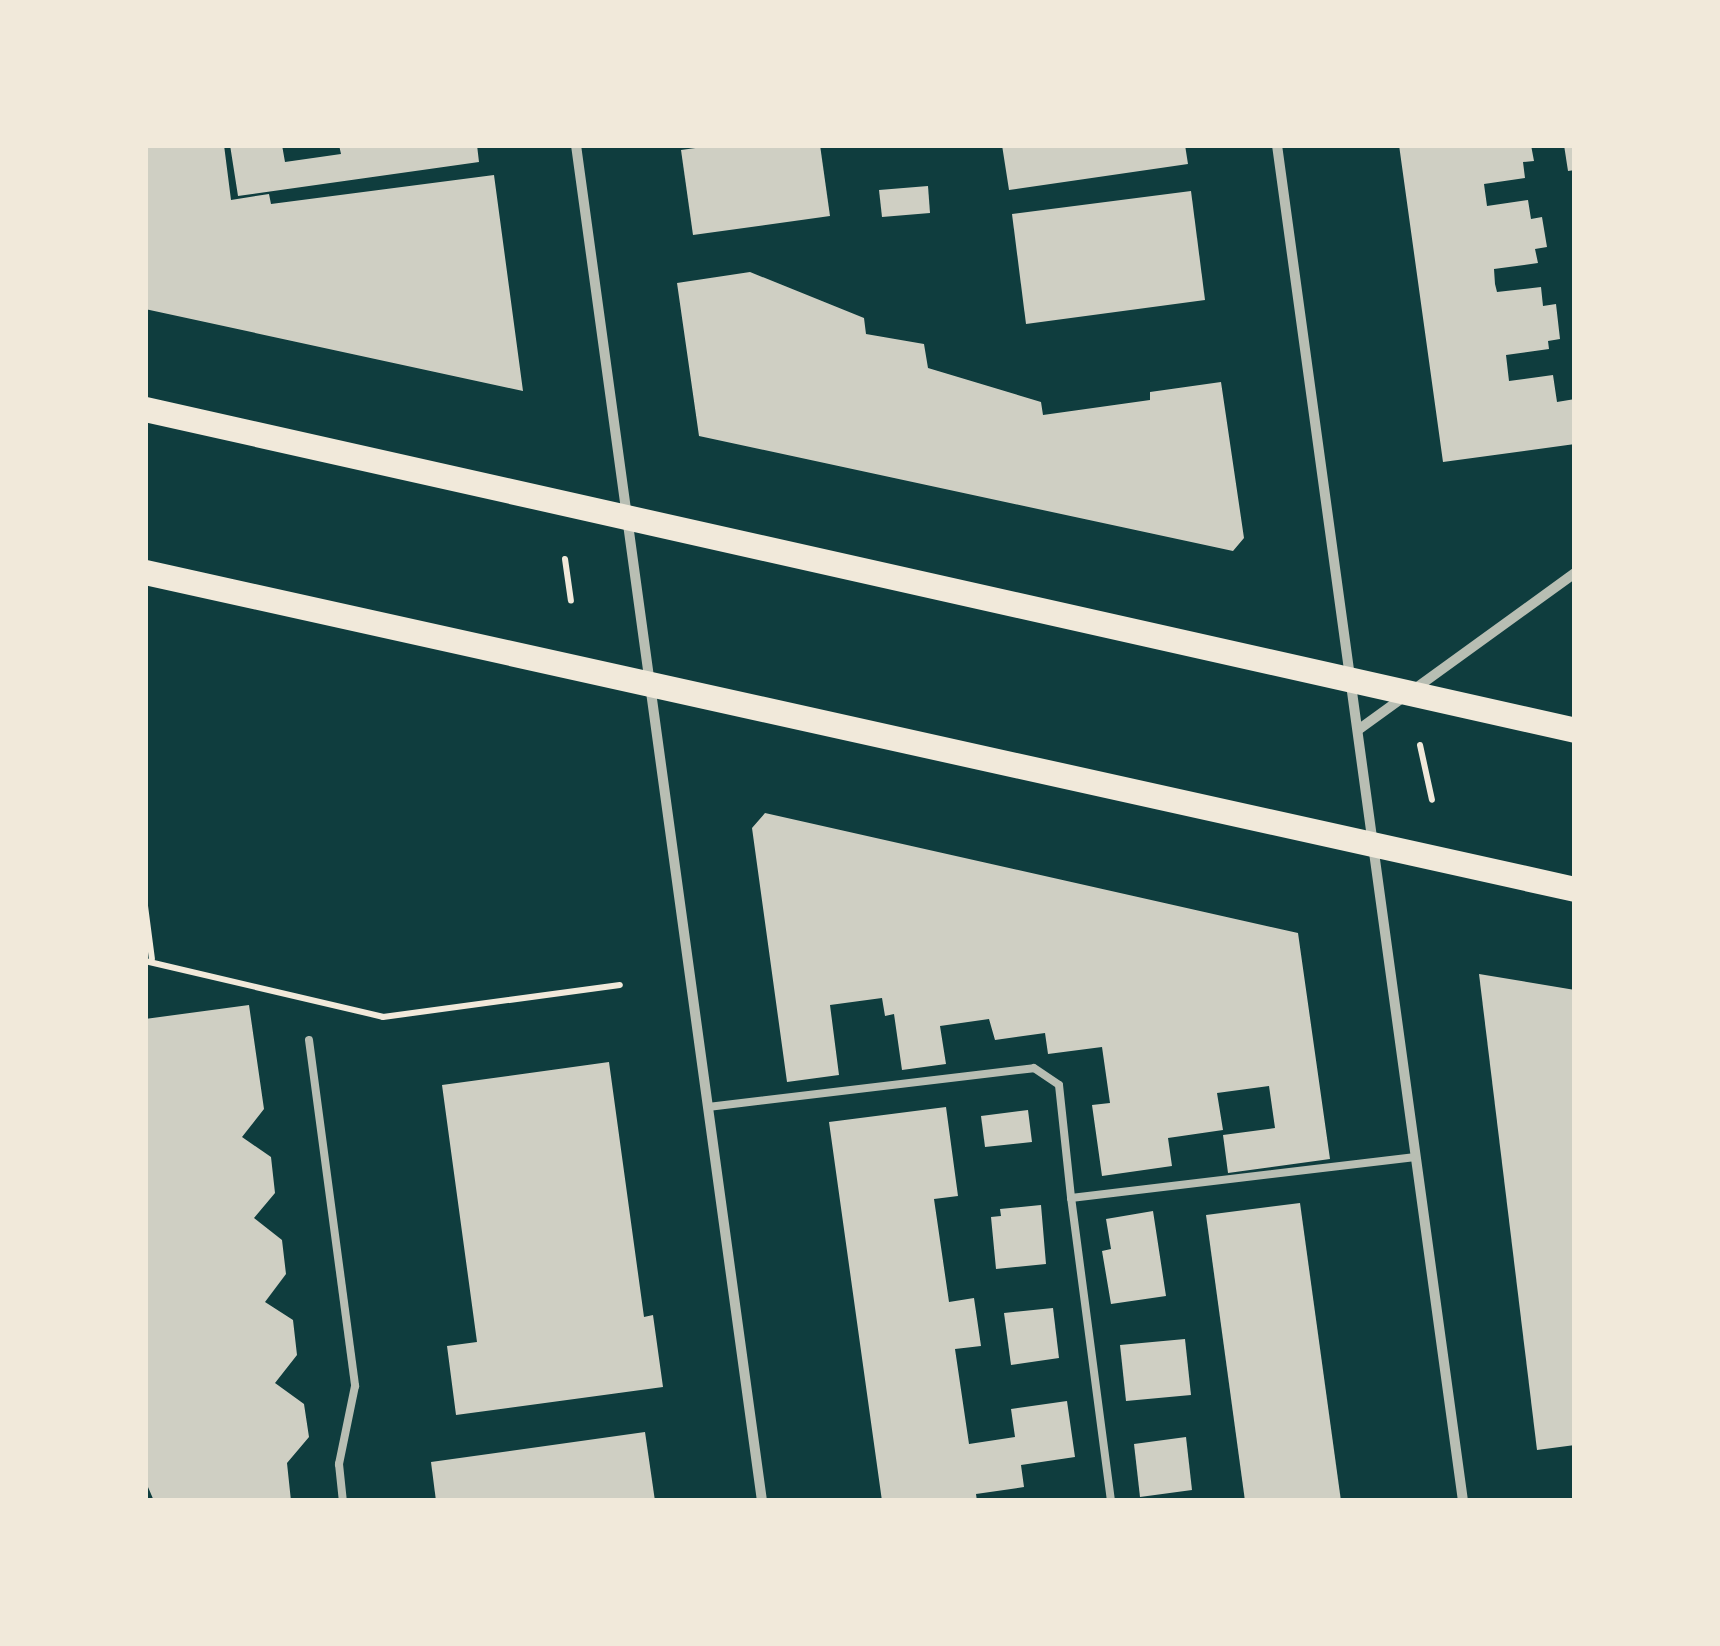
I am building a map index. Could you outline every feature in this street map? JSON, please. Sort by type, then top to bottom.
[{"type":"main road","points":[[145,409],[1575,730]]},
{"type":"main road","points":[[145,572],[650,680],[1575,888]]},
{"type":"street","points":[[576,145],[762,1501]]},
{"type":"street","points":[[1277,145],[1463,1501]]},
{"type":"street","points":[[1358,730],[1575,573]]},
{"type":"lane","points":[[310,1040],[355,1386],[339,1464],[343,1501]]},
{"type":"lane","points":[[708,1108],[1034,1068],[1058,1085],[1111,1501]]},
{"type":"lane","points":[[1072,1198],[1416,1157]]},
{"type":"path","points":[[565,559],[571,602]]},
{"type":"path","points":[[1420,745],[1432,800]]},
{"type":"path","points":[[145,906],[148,960],[383,1018],[620,985]]},
{"type":"building","points":[[145,145],[224,145],[231,200],[269,194],[271,204],[494,175],[523,391],[145,309]]},
{"type":"building","points":[[230,145],[282,145],[285,162],[341,154],[339,145],[477,145],[479,162],[238,196]]},
{"type":"building","points":[[717,145],[820,145],[830,216],[693,235],[681,150]]},
{"type":"building","points":[[1002,145],[1185,145],[1188,164],[1009,190]]},
{"type":"building","points":[[1399,145],[1531,145],[1534,161],[1523,162],[1525,178],[1484,184],[1487,206],[1528,200],[1531,219],[1542,217],[1547,247],[1535,249],[1538,263],[1494,269],[1495,284],[1497,292],[1541,287],[1543,306],[1556,304],[1560,339],[1548,341],[1549,349],[1506,355],[1509,381],[1553,375],[1557,402],[1575,399],[1575,444],[1443,462]]},
{"type":"building","points":[[1564,145],[1575,145],[1575,170],[1568,171]]},
{"type":"building","points":[[928,186],[930,213],[882,217],[879,190]]},
{"type":"building","points":[[1191,191],[1205,300],[1026,324],[1012,214]]},
{"type":"building","points":[[750,272],[864,318],[866,334],[924,344],[928,368],[1041,402],[1043,415],[1150,400],[1150,392],[1221,382],[1244,538],[1233,551],[699,436],[677,283]]},
{"type":"building","points":[[765,813],[1298,933],[1330,1159],[1228,1173],[1223,1135],[1275,1128],[1269,1086],[1217,1093],[1223,1130],[1168,1138],[1172,1166],[1102,1176],[1092,1105],[1110,1103],[1102,1047],[1048,1054],[1045,1033],[995,1040],[989,1019],[940,1026],[946,1064],[902,1070],[894,1014],[885,1016],[882,998],[830,1005],[839,1075],[787,1082],[752,828]]},
{"type":"building","points":[[1479,974],[1575,990],[1575,1445],[1537,1450]]},
{"type":"building","points":[[249,1005],[264,1109],[242,1137],[271,1157],[275,1193],[254,1218],[282,1240],[286,1274],[265,1302],[293,1320],[297,1355],[275,1383],[304,1404],[309,1437],[287,1463],[291,1501],[154,1501],[145,1480],[145,1019]]},
{"type":"building","points":[[609,1062],[644,1317],[653,1315],[663,1387],[456,1415],[447,1346],[477,1342],[442,1085]]},
{"type":"building","points":[[946,1107],[958,1196],[934,1199],[949,1302],[974,1298],[981,1346],[955,1349],[969,1444],[1015,1437],[1011,1409],[1067,1401],[1075,1457],[1021,1465],[1024,1487],[976,1494],[977,1501],[882,1501],[829,1122]]},
{"type":"building","points":[[1028,1110],[1032,1142],[985,1147],[981,1116]]},
{"type":"building","points":[[1300,1203],[1341,1501],[1245,1501],[1206,1215]]},
{"type":"building","points":[[1041,1205],[1046,1264],[996,1269],[991,1217],[1001,1216],[1000,1209]]},
{"type":"building","points":[[1153,1211],[1166,1296],[1111,1304],[1102,1251],[1111,1249],[1106,1219]]},
{"type":"building","points":[[1053,1308],[1059,1358],[1011,1365],[1004,1313]]},
{"type":"building","points":[[1185,1339],[1191,1395],[1126,1401],[1120,1345]]},
{"type":"building","points":[[645,1432],[655,1501],[436,1501],[431,1462]]},
{"type":"building","points":[[1186,1437],[1192,1490],[1140,1497],[1134,1444]]}]
